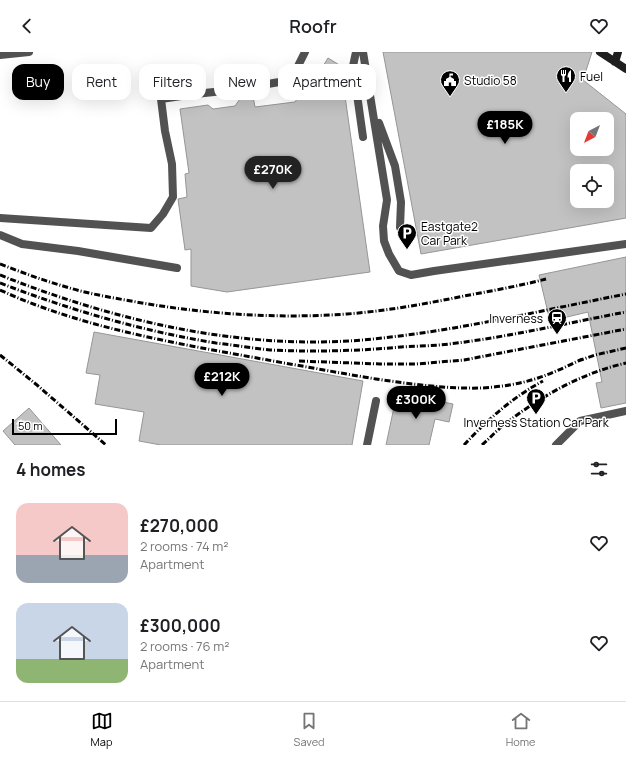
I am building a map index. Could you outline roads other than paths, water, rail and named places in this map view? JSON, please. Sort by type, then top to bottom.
[{"type":"main road","points":[[600,52],[626,70]]},
{"type":"main road","points":[[615,62],[618,52]]},
{"type":"lane","points":[[0,55],[29,52]]},
{"type":"lane","points":[[0,218],[151,228],[163,214],[173,197],[172,164],[165,131],[161,99],[233,90],[291,80],[305,52]]},
{"type":"lane","points":[[356,52],[352,66],[363,137]]},
{"type":"lane","points":[[363,52],[387,200],[383,226],[384,241],[389,254],[399,271],[411,275],[626,244]]},
{"type":"lane","points":[[372,105],[395,166],[401,202],[400,227]]},
{"type":"lane","points":[[0,235],[22,244],[78,251],[177,268]]},
{"type":"lane","points":[[367,445],[376,401]]},
{"type":"lane","points":[[556,445],[580,422],[626,411]]},
{"type":"railway","points":[[0,264],[55,284],[105,296],[185,309],[266,316],[347,314],[376,311],[435,302],[546,279]]},
{"type":"railway","points":[[0,275],[88,306],[133,318],[224,336],[270,341],[317,342],[363,340],[429,332],[626,294]]},
{"type":"railway","points":[[0,283],[80,311],[134,326],[216,343],[270,350],[336,351],[443,345],[516,334],[626,312]]},
{"type":"railway","points":[[0,290],[68,316],[139,335],[284,363],[376,379],[415,384],[468,388],[503,386],[538,378],[582,359]]},
{"type":"railway","points":[[299,361],[416,364],[464,360],[626,329]]},
{"type":"railway","points":[[578,361],[595,355],[626,348]]},
{"type":"railway","points":[[0,355],[106,445]]},
{"type":"railway","points":[[482,445],[505,424],[533,404],[562,387],[578,379],[610,367],[626,363]]},
{"type":"railway","points":[[464,445],[501,410],[521,394],[543,381]]},
{"type":"place","name":"Fuel","points":[[566,93]]},
{"type":"place","name":"Studio 58","points":[[450,97]]},
{"type":"place","name":"Eastgate2 Car Park","points":[[407,250]]},
{"type":"place","name":"Inverness","points":[[557,335]]},
{"type":"place","name":"Inverness Station Car Park","points":[[536,415]]}]
